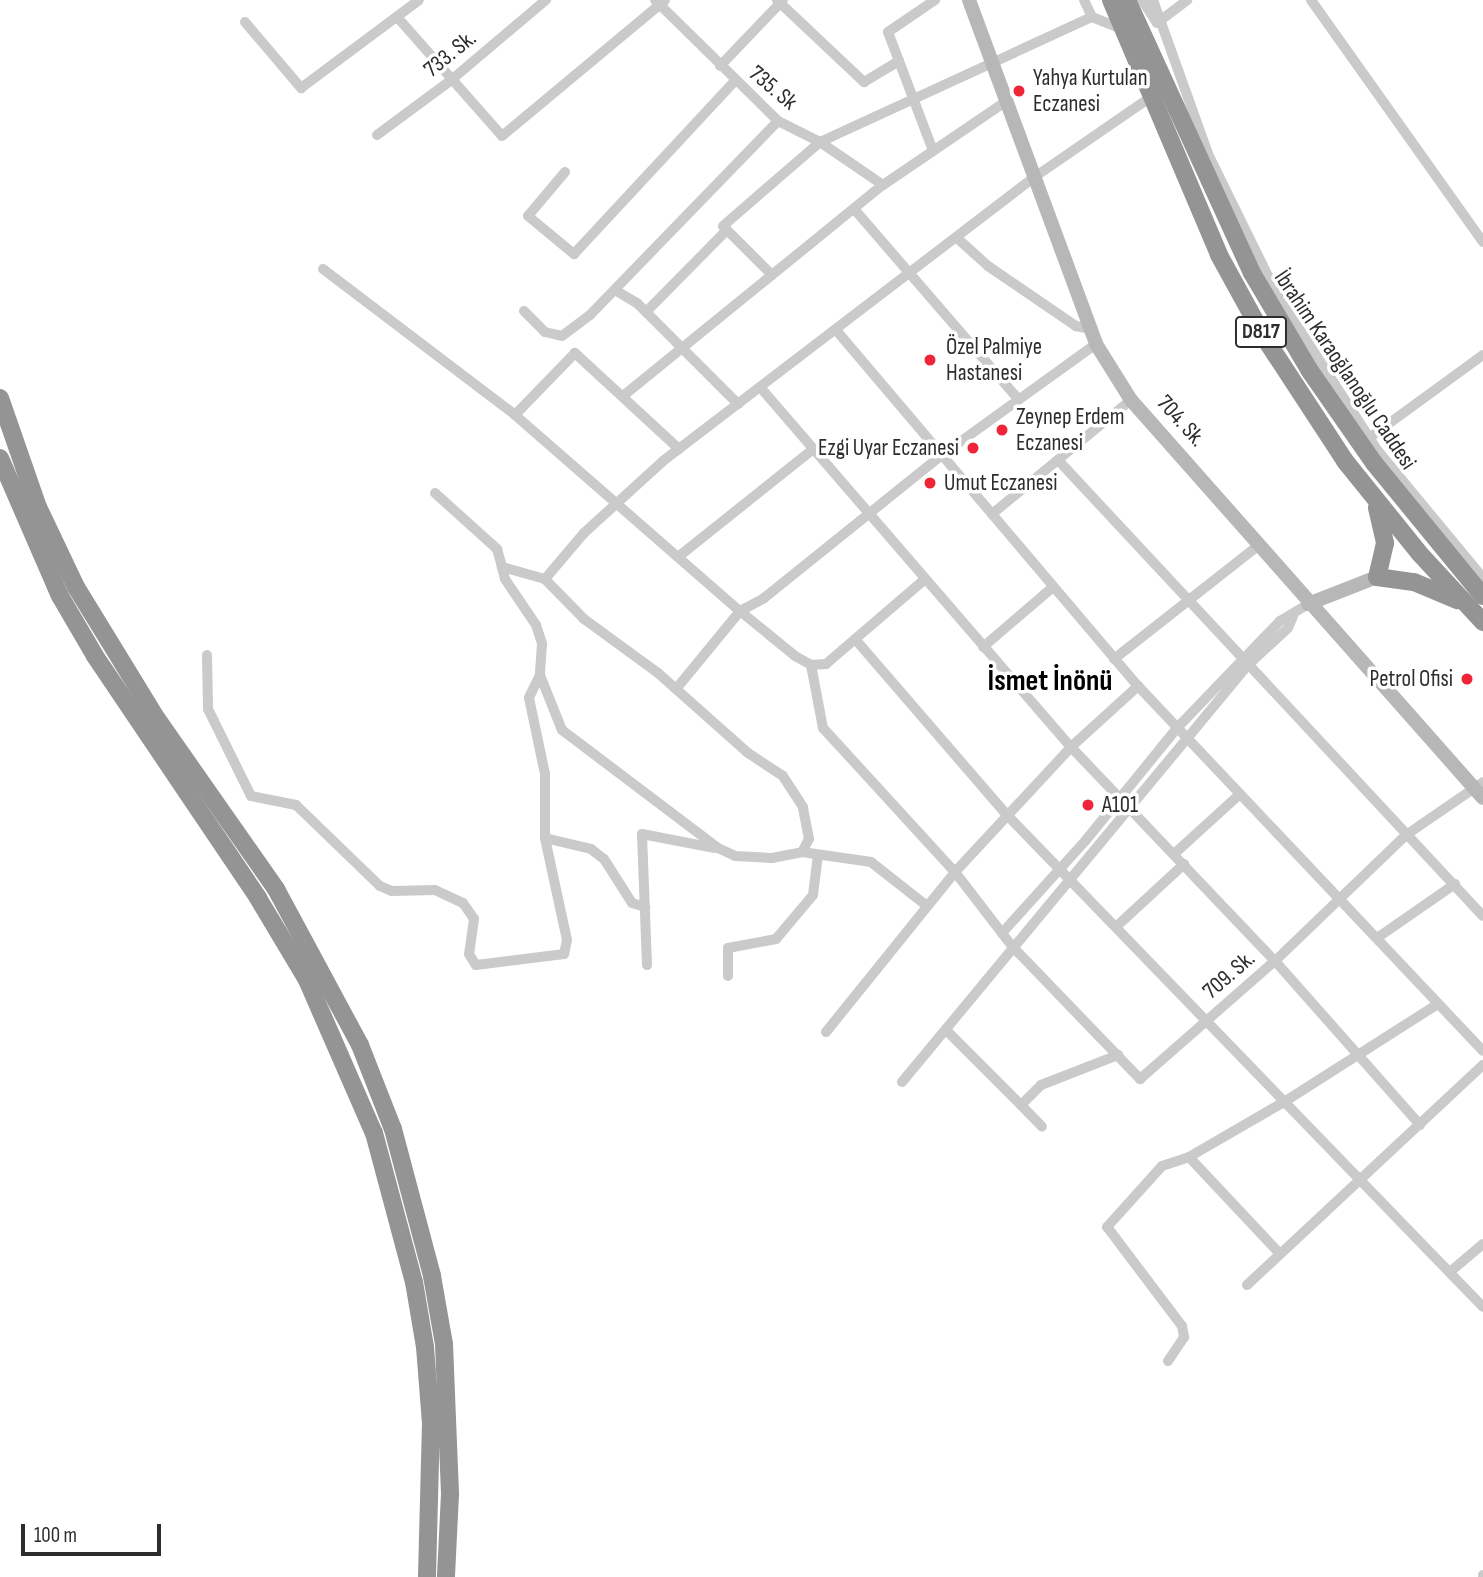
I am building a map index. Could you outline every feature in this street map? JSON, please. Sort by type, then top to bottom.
[{"type":"highway","name":"İbrahim Karaoğlanoğlu Caddesi","points":[[1111,0],[1219,254],[1264,337],[1319,425],[1374,498],[1483,622]]},
{"type":"highway","name":"İbrahim Karaoğlanoğlu Caddesi","points":[[1127,0],[1252,274],[1310,371],[1374,463],[1483,596]]},
{"type":"highway","points":[[0,398],[38,507],[76,587],[158,719],[276,889],[360,1045],[393,1129],[432,1276],[444,1345],[450,1494],[446,1577]]},
{"type":"highway","points":[[0,458],[60,596],[95,656],[258,898],[307,980],[374,1133],[414,1282],[425,1347],[431,1435],[427,1577]]},
{"type":"highway","points":[[1374,498],[1385,543],[1377,577],[1414,582],[1466,604]]},
{"type":"street","points":[[245,22],[301,88],[398,19],[419,0]]},
{"type":"street","name":"733. Sk.","points":[[377,135],[450,81],[546,0]]},
{"type":"street","points":[[932,148],[888,32],[934,0]]},
{"type":"street","name":"704. Sk.","points":[[969,0],[995,64],[1096,344],[1131,400],[1308,604],[1480,789]]},
{"type":"street","points":[[1084,0],[1092,17],[1122,29]]},
{"type":"street","points":[[1142,0],[1150,20],[1161,21],[1187,0]]},
{"type":"street","points":[[1153,0],[1209,156],[1240,224],[1300,333],[1369,438],[1483,578]]},
{"type":"street","points":[[1311,0],[1483,242]]},
{"type":"street","points":[[720,66],[780,1],[864,82],[899,61]]},
{"type":"street","points":[[398,19],[450,81],[502,136],[660,2]]},
{"type":"street","name":"735. Sk","points":[[660,2],[720,66],[778,121],[820,142],[883,185]]},
{"type":"street","points":[[772,275],[723,226],[820,142],[995,64],[1092,17]]},
{"type":"street","points":[[565,172],[528,216],[573,254],[735,81]]},
{"type":"street","points":[[545,579],[584,533],[679,449],[1036,176],[1151,97]]},
{"type":"street","points":[[623,396],[680,346],[855,210],[883,185],[932,148],[1008,100]]},
{"type":"street","points":[[524,311],[545,332],[562,336],[615,290],[778,121]]},
{"type":"street","points":[[855,210],[1018,399]]},
{"type":"street","points":[[646,312],[727,230]]},
{"type":"street","points":[[957,237],[1010,281],[1076,326],[1090,329]]},
{"type":"street","points":[[323,270],[515,415],[616,506],[740,611],[811,665],[838,657],[925,579]]},
{"type":"street","points":[[615,290],[646,312],[737,404]]},
{"type":"street","points":[[836,330],[1114,659],[1483,1051]]},
{"type":"street","points":[[676,689],[740,611],[764,598],[942,454],[1096,344]]},
{"type":"street","points":[[515,415],[575,353],[679,449]]},
{"type":"street","points":[[1369,438],[1483,355]]},
{"type":"street","points":[[760,387],[1071,747],[1129,811],[1184,864],[1275,961],[1357,1058],[1420,1125]]},
{"type":"street","points":[[992,514],[1131,400]]},
{"type":"street","points":[[678,557],[812,450]]},
{"type":"street","points":[[1058,460],[1191,598],[1246,662],[1483,916]]},
{"type":"street","points":[[207,655],[208,709],[251,796],[296,806],[380,886],[392,891],[435,890],[463,903],[474,919],[468,954],[476,965],[564,954],[567,940],[545,838],[545,774],[529,698],[540,675],[542,644],[536,625],[505,579],[497,549],[435,493]]},
{"type":"street","points":[[1114,659],[1259,545]]},
{"type":"street","points":[[502,567],[545,579],[584,619],[676,689],[794,790],[809,839],[803,852]]},
{"type":"street","points":[[902,1082],[947,1031],[1012,946],[1129,811],[1280,621],[1293,616],[1308,604],[1377,577]]},
{"type":"street","points":[[983,647],[1054,587]]},
{"type":"street","points":[[855,639],[1008,816],[1118,925],[1284,1102],[1361,1177],[1416,1240],[1451,1271],[1483,1307]]},
{"type":"street","points":[[1002,933],[1119,800],[1177,728],[1246,662]]},
{"type":"street","name":"709. Sk.","points":[[811,665],[823,728],[955,872],[1012,946],[1139,1079],[1275,961],[1406,835],[1480,789]]},
{"type":"street","points":[[540,675],[562,730],[721,849],[735,856],[772,858],[803,852],[871,862],[927,906]]},
{"type":"street","points":[[827,1032],[955,872],[1071,747],[1138,685]]},
{"type":"street","points":[[1174,854],[1240,794]]},
{"type":"street","points":[[647,965],[642,834],[721,849]]},
{"type":"street","points":[[545,838],[591,849],[604,859],[632,903],[645,906]]},
{"type":"street","points":[[728,976],[728,948],[776,939],[806,904],[816,888],[818,855]]},
{"type":"street","points":[[1118,925],[1184,864]]},
{"type":"street","points":[[1377,938],[1455,884]]},
{"type":"street","points":[[1168,1361],[1184,1337],[1182,1326],[1107,1227],[1162,1166],[1189,1157],[1284,1102],[1438,1004]]},
{"type":"street","points":[[947,1031],[1042,1127]]},
{"type":"street","points":[[1021,1105],[1041,1085],[1118,1055]]},
{"type":"street","points":[[1247,1285],[1483,1066]]},
{"type":"street","points":[[1189,1157],[1280,1254]]},
{"type":"street","points":[[1451,1271],[1483,1244]]},
{"type":"place","name":"Yahya Kurtulan Eczanesi","points":[[1019,91]]},
{"type":"place","name":"Özel Palmiye Hastanesi","points":[[930,360]]},
{"type":"place","name":"Zeynep Erdem Eczanesi","points":[[1002,430]]},
{"type":"place","name":"Ezgi Uyar Eczanesi","points":[[973,448]]},
{"type":"place","name":"Umut Eczanesi","points":[[930,483]]},
{"type":"place","name":"Petrol Ofisi","points":[[1467,679]]},
{"type":"place","name":"A101","points":[[1088,805]]},
{"type":"district","name":"İsmet İnönü","points":[[1050,681]]}]
